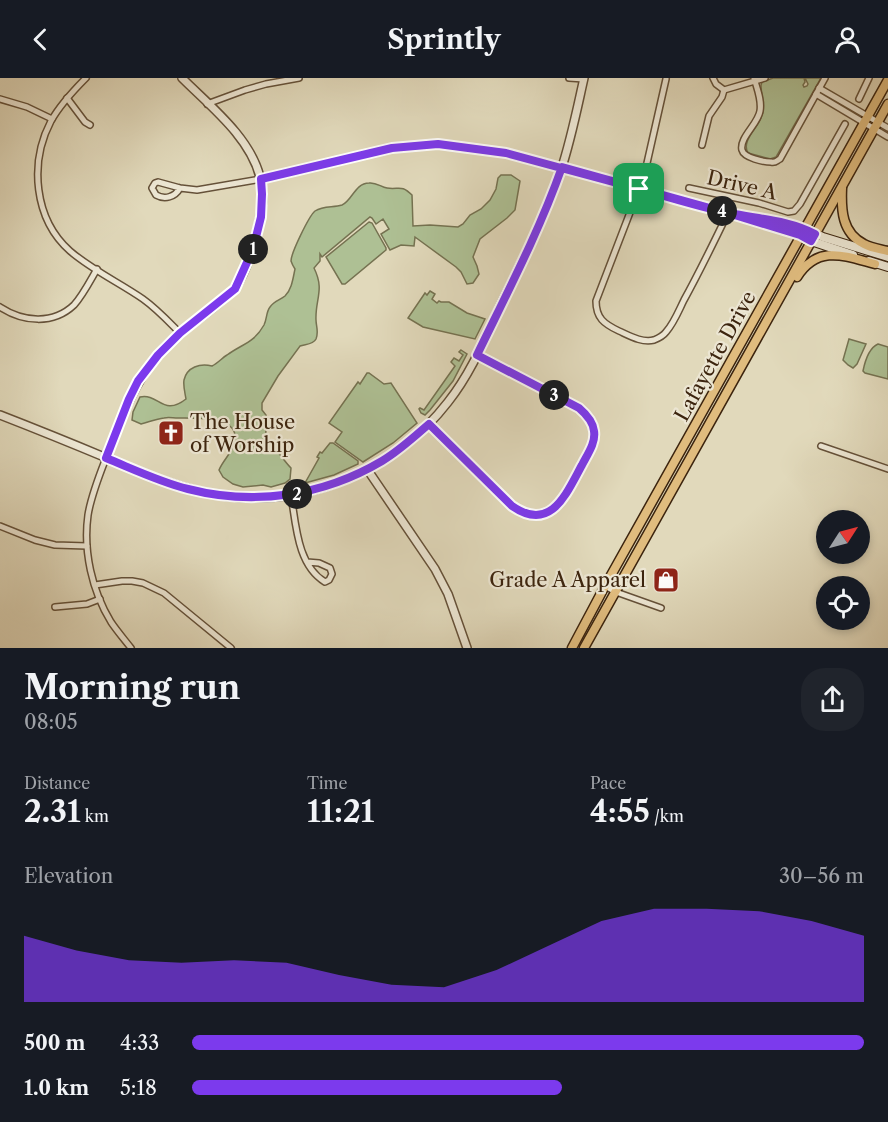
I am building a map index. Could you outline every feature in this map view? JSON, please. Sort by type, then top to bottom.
[{"type":"main road","name":"Lafayette Drive","points":[[572,648],[888,80]]},
{"type":"main road","name":"Lafayette Drive","points":[[584,648],[888,104]]},
{"type":"main road","points":[[843,184],[842,213],[851,233],[862,243],[888,251]]},
{"type":"main road","points":[[802,232],[875,264]]},
{"type":"main road","points":[[813,237],[888,256]]},
{"type":"main road","points":[[736,376],[746,366],[797,276],[806,265],[820,257],[837,254],[888,267]]},
{"type":"street","points":[[86,78],[67,98],[52,119],[44,136],[40,150],[37,181],[40,202],[48,222],[70,251],[145,300],[180,333]]},
{"type":"street","points":[[130,648],[111,622],[100,599],[90,568],[87,546],[88,514],[96,484],[138,381],[158,355],[180,333],[235,289],[253,249],[261,217],[261,179],[247,147],[182,78]]},
{"type":"street","points":[[207,104],[266,84],[299,78]]},
{"type":"street","points":[[0,415],[176,485],[206,494],[236,497],[291,495],[330,485],[367,469],[395,452],[429,424],[464,379],[477,355],[526,255],[562,167],[584,78],[569,78]]},
{"type":"street","points":[[713,78],[724,90]]},
{"type":"street","points":[[724,90],[765,78]]},
{"type":"street","points":[[754,80],[759,95],[760,111],[741,149],[748,157],[772,163],[780,159],[825,78]]},
{"type":"street","points":[[859,99],[869,78]]},
{"type":"street","points":[[666,79],[647,164],[596,301],[601,320],[607,325],[646,341],[660,337],[667,331],[703,267],[728,213]]},
{"type":"street","points":[[702,145],[709,116],[724,90]]},
{"type":"street","points":[[818,91],[866,120],[888,128]]},
{"type":"street","points":[[67,98],[85,122],[90,125]]},
{"type":"street","points":[[0,99],[27,107],[52,119]]},
{"type":"street","name":"Drive A","points":[[689,188],[759,203],[788,212],[794,211],[845,124]]},
{"type":"street","points":[[876,125],[888,137]]},
{"type":"street","points":[[180,188],[174,196],[164,198],[156,195],[152,188],[158,182],[197,190],[261,179],[392,148],[438,144],[506,153],[728,213],[771,220],[802,232]]},
{"type":"street","points":[[0,307],[28,319],[44,319],[60,313],[75,304],[97,269]]},
{"type":"street","points":[[429,424],[519,511],[527,514],[540,514],[549,511],[562,501],[590,452],[594,429],[590,420],[579,408],[477,355]]},
{"type":"street","points":[[821,446],[888,469]]},
{"type":"street","points":[[367,469],[435,569],[448,594],[467,648]]},
{"type":"street","points":[[291,495],[303,556],[311,569],[322,580],[325,582],[329,580],[332,574],[330,568],[320,563],[307,562]]},
{"type":"street","points":[[0,526],[35,540],[55,545],[87,546]]},
{"type":"street","points":[[95,585],[122,581],[143,583],[164,593],[231,648]]},
{"type":"street","points":[[605,586],[615,592],[661,608]]},
{"type":"street","points":[[55,607],[87,604],[100,599]]},
{"type":"green space","points":[[773,78],[804,78],[804,87],[808,84],[805,78],[821,78],[776,157],[770,159],[748,153],[746,149],[750,135],[762,114],[762,82]]},
{"type":"green space","points":[[501,175],[511,175],[520,181],[515,210],[480,239],[473,257],[479,274],[473,283],[467,284],[456,267],[415,237],[414,246],[401,245],[390,250],[381,234],[389,229],[383,219],[376,224],[370,217],[322,257],[320,254],[320,261],[314,268],[319,282],[316,339],[300,346],[262,403],[262,410],[268,422],[267,438],[291,468],[290,479],[285,483],[271,487],[263,485],[243,487],[223,477],[219,470],[235,442],[235,437],[233,430],[221,422],[202,418],[167,418],[141,424],[132,420],[140,397],[152,398],[166,405],[178,404],[186,399],[184,380],[191,369],[203,365],[212,366],[256,336],[264,325],[270,307],[285,296],[289,290],[295,269],[291,261],[292,257],[315,211],[342,205],[360,186],[372,183],[387,188],[402,188],[412,195],[413,226],[458,227],[490,200]]},
{"type":"green space","points":[[369,222],[372,223],[386,250],[345,284],[342,284],[326,257]]},
{"type":"green space","points":[[430,291],[435,294],[432,299],[437,303],[439,301],[449,302],[467,313],[485,319],[475,339],[423,327],[408,318],[425,293],[427,295]]},
{"type":"green space","points":[[849,339],[866,344],[853,368],[843,360]]},
{"type":"green space","points":[[878,344],[888,347],[888,379],[863,371],[866,359]]},
{"type":"green space","points":[[461,350],[467,354],[453,381],[425,415],[421,413],[419,409],[424,410],[455,366],[451,362],[454,358],[459,361],[463,355],[459,352]]},
{"type":"green space","points":[[367,373],[384,384],[391,383],[417,423],[393,443],[363,462],[335,442],[342,432],[329,423]]},
{"type":"green space","points":[[330,443],[358,461],[358,464],[334,475],[305,483],[320,452],[322,453]]},
{"type":"place","name":"The House of Worship","points":[[171,433]]},
{"type":"place","name":"Grade A Apparel","points":[[666,580]]},
{"type":"route","points":[[639,189],[562,167],[506,153],[438,144],[392,148],[261,179],[261,217],[253,249],[235,289],[180,333],[158,355],[138,381],[106,458],[206,494],[227,497],[291,495],[338,482],[367,469],[395,452],[429,424],[512,506],[527,514],[549,511],[562,501],[590,452],[594,438],[594,429],[590,420],[579,408],[477,355],[526,255],[562,167],[728,213],[800,235],[811,241],[815,234],[804,228],[728,213],[639,189]]}]
